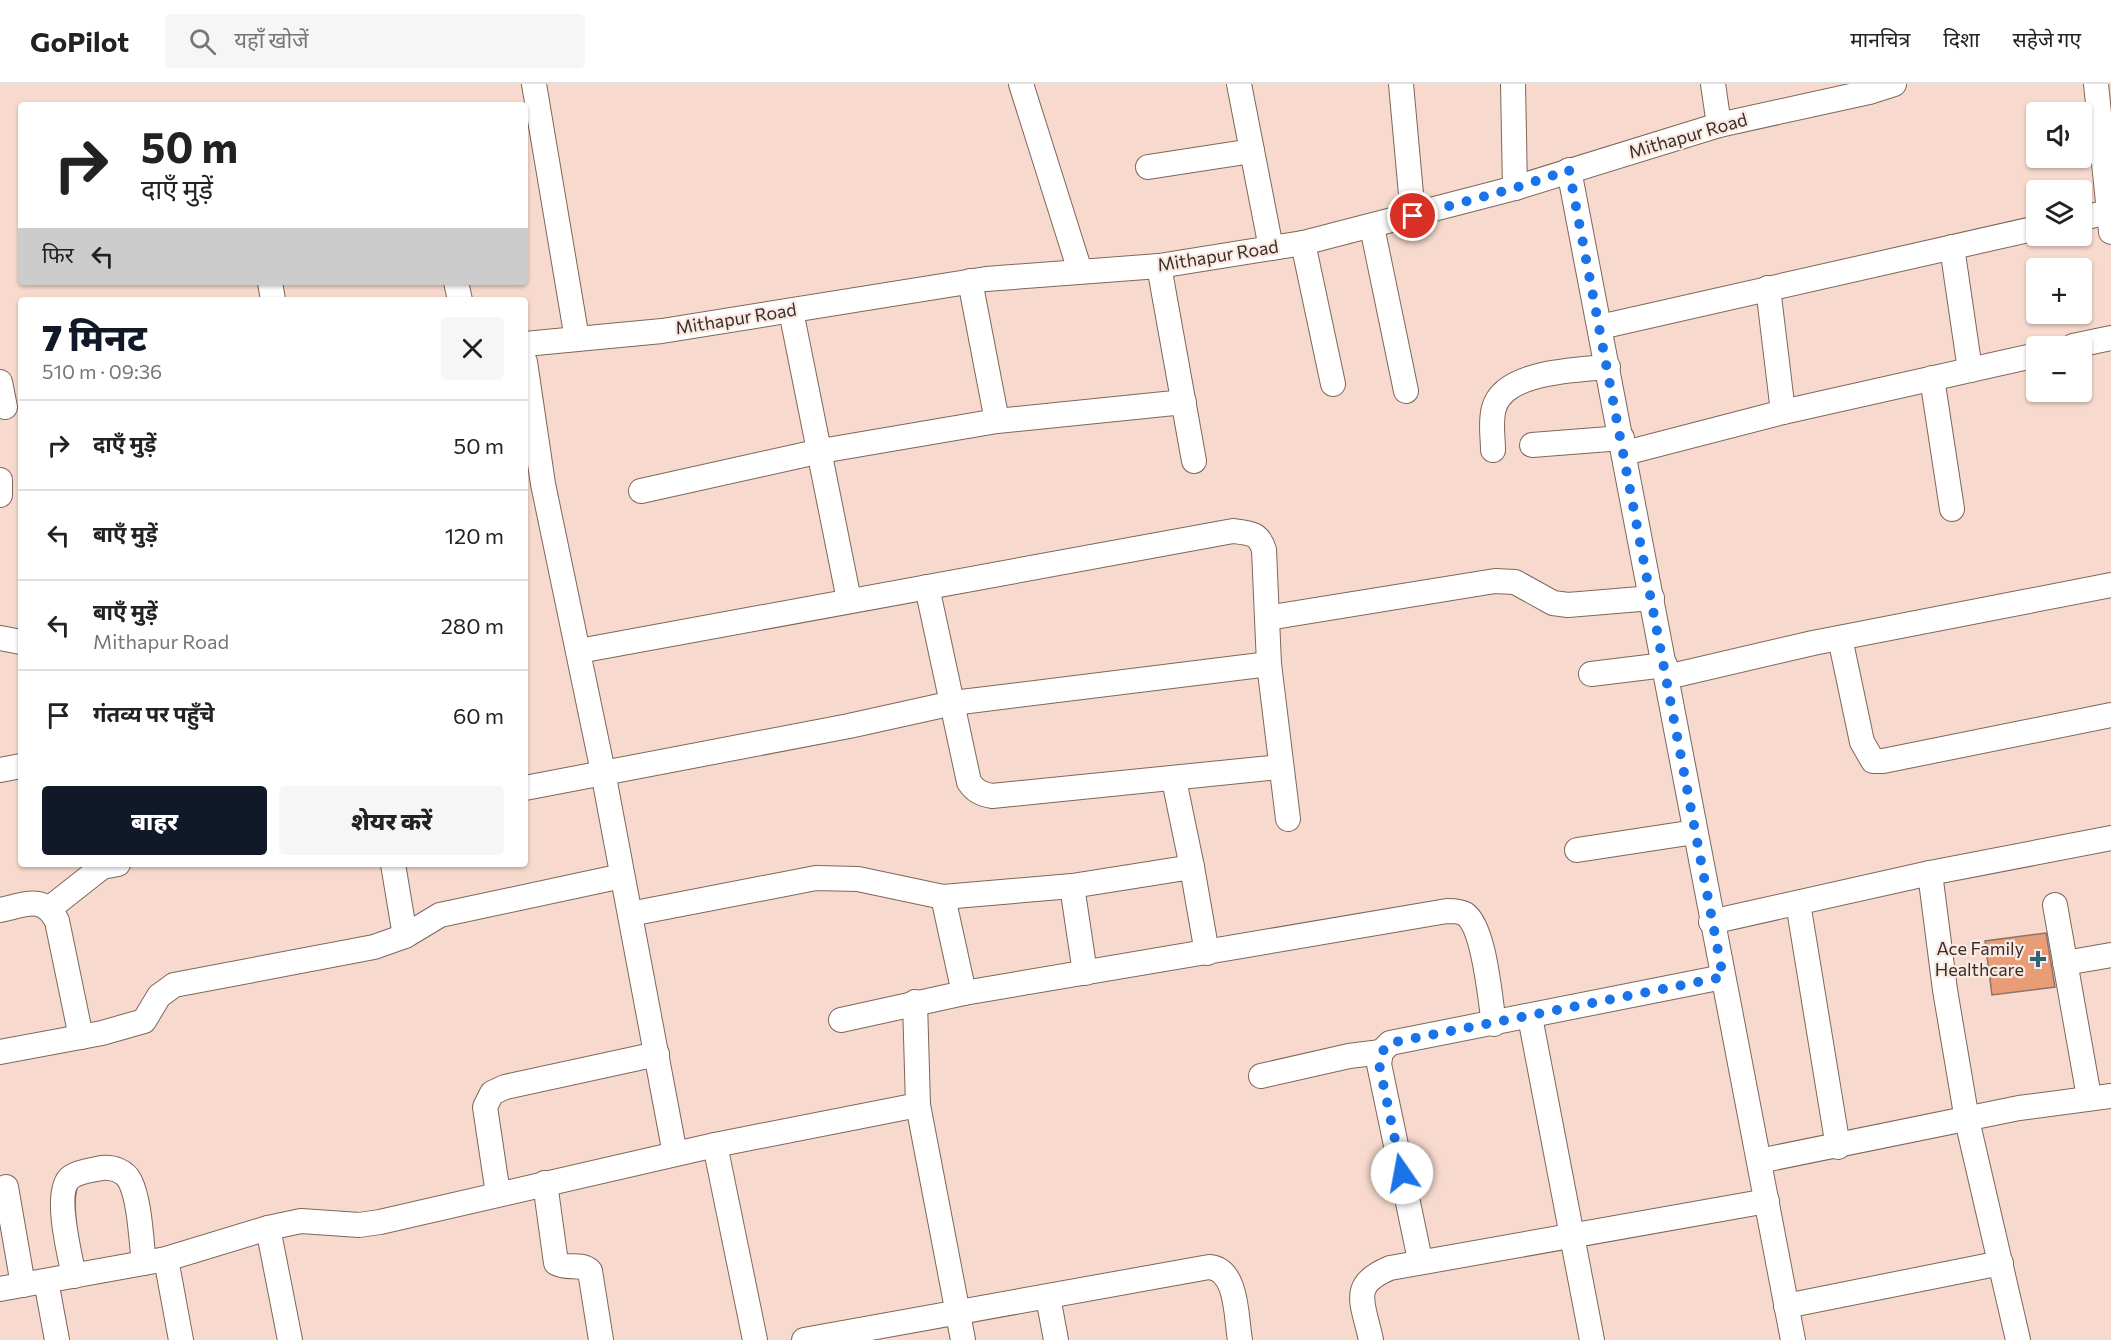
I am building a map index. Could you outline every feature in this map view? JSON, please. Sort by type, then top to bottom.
[{"type":"street","points":[[534,84],[577,339]]},
{"type":"street","points":[[1021,84],[1080,271]]},
{"type":"street","points":[[1239,84],[1271,248]]},
{"type":"street","points":[[1401,84],[1413,216]]},
{"type":"street","points":[[1513,84],[1515,188]]},
{"type":"street","points":[[1713,84],[1719,125]]},
{"type":"street","name":"Mithapur Road","points":[[528,344],[662,331],[970,281],[1159,266],[1303,243],[1372,227],[1515,188],[1719,125],[1869,92],[1894,84]]},
{"type":"street","points":[[2092,219],[2110,222],[2096,84]]},
{"type":"street","points":[[1148,167],[1252,151]]},
{"type":"street","points":[[1569,170],[1666,671],[1711,922],[1793,1340]]},
{"type":"street","points":[[1372,227],[1406,392]]},
{"type":"street","points":[[1600,327],[2026,230]]},
{"type":"street","points":[[1303,243],[1333,384]]},
{"type":"street","points":[[1952,247],[1970,370]]},
{"type":"street","points":[[1159,266],[1194,461]]},
{"type":"street","points":[[970,281],[997,421]]},
{"type":"street","points":[[1768,288],[1783,412]]},
{"type":"street","points":[[791,311],[849,600]]},
{"type":"street","points":[[2092,342],[2111,338]]},
{"type":"street","points":[[1532,445],[1623,445],[2026,357]]},
{"type":"street","points":[[1493,450],[1493,409],[1504,393],[1534,375],[1608,367]]},
{"type":"street","points":[[1932,378],[1952,509]]},
{"type":"street","points":[[0,382],[9,407]]},
{"type":"street","points":[[641,491],[821,452],[997,421],[1184,402]]},
{"type":"street","points":[[528,403],[534,486],[579,651],[675,1154]]},
{"type":"street","points":[[0,480],[0,495]]},
{"type":"street","points":[[579,651],[1233,531],[1247,532],[1255,534],[1261,540],[1264,550],[1269,664],[1288,819]]},
{"type":"street","points":[[1267,618],[1495,581],[1515,582],[1552,603],[1568,605],[1652,598]]},
{"type":"street","points":[[1591,674],[1666,671],[2111,585]]},
{"type":"street","points":[[927,587],[969,782],[974,790],[983,795],[1174,780],[1280,767]]},
{"type":"street","points":[[0,638],[18,641]]},
{"type":"street","points":[[1840,638],[1862,742],[1873,761],[1883,762],[2111,715]]},
{"type":"street","points":[[528,787],[849,726],[953,703],[1269,664]]},
{"type":"street","points":[[0,770],[18,767]]},
{"type":"street","points":[[1174,780],[1207,953]]},
{"type":"street","points":[[1577,850],[1695,832]]},
{"type":"street","points":[[1711,922],[1930,873],[2111,838]]},
{"type":"street","points":[[50,908],[102,867]]},
{"type":"street","points":[[394,867],[405,936]]},
{"type":"street","points":[[630,914],[816,878],[858,879],[943,897],[1072,886],[1192,867]]},
{"type":"street","points":[[1930,873],[1945,990],[1967,1119],[2018,1340]]},
{"type":"street","points":[[0,1052],[81,1037],[144,1021],[149,1017],[159,996],[174,984],[374,947],[405,936],[429,920],[456,910],[622,876]]},
{"type":"street","points":[[1072,886],[1085,973]]},
{"type":"street","points":[[943,897],[964,993]]},
{"type":"street","points":[[1798,903],[1838,1147]]},
{"type":"street","points":[[0,910],[30,904],[42,904],[50,908],[57,921],[81,1037]]},
{"type":"street","points":[[1759,1161],[1838,1147],[1967,1119],[2100,1096],[2065,963],[2055,905]]},
{"type":"street","points":[[841,1020],[964,993],[1447,911],[1460,912],[1468,916],[1474,927],[1481,949],[1494,1024]]},
{"type":"street","points":[[2065,963],[2111,955]]},
{"type":"street","points":[[1420,1260],[1379,1064],[1382,1052],[1390,1043],[1723,977]]},
{"type":"street","points":[[915,1002],[918,1105],[963,1340]]},
{"type":"street","points":[[1530,1017],[1592,1340]]},
{"type":"street","points":[[1261,1076],[1349,1056],[1382,1052]]},
{"type":"street","points":[[498,1194],[485,1107],[492,1093],[505,1087],[657,1054]]},
{"type":"street","points":[[23,1285],[155,1261],[268,1228],[310,1221],[359,1225],[380,1222],[715,1144],[918,1105]]},
{"type":"street","points":[[715,1144],[755,1340]]},
{"type":"street","points":[[74,1276],[65,1225],[65,1185],[70,1178],[93,1170],[109,1167],[122,1171],[129,1179],[134,1192],[181,1340]]},
{"type":"street","points":[[545,1183],[556,1263],[562,1267],[580,1266],[590,1271],[601,1340]]},
{"type":"street","points":[[6,1187],[23,1285],[57,1340]]},
{"type":"street","points":[[1371,1340],[1362,1297],[1364,1283],[1371,1276],[1390,1268],[1420,1260],[1767,1201]]},
{"type":"street","points":[[268,1228],[290,1340]]},
{"type":"street","points":[[1786,1306],[2001,1263]]},
{"type":"street","points":[[804,1340],[880,1334],[957,1314],[1217,1268],[1225,1274],[1230,1283],[1240,1340]]},
{"type":"street","points":[[1048,1297],[1056,1340]]},
{"type":"building","points":[[2046,933],[2055,987],[1992,995],[1985,941]]},
{"type":"place","name":"Ace Family Healthcare","points":[[2038,959]]},
{"type":"route","points":[[1402,1173],[1379,1064],[1382,1052],[1390,1043],[1723,977],[1622,438],[1569,170],[1515,188],[1413,216]]}]
